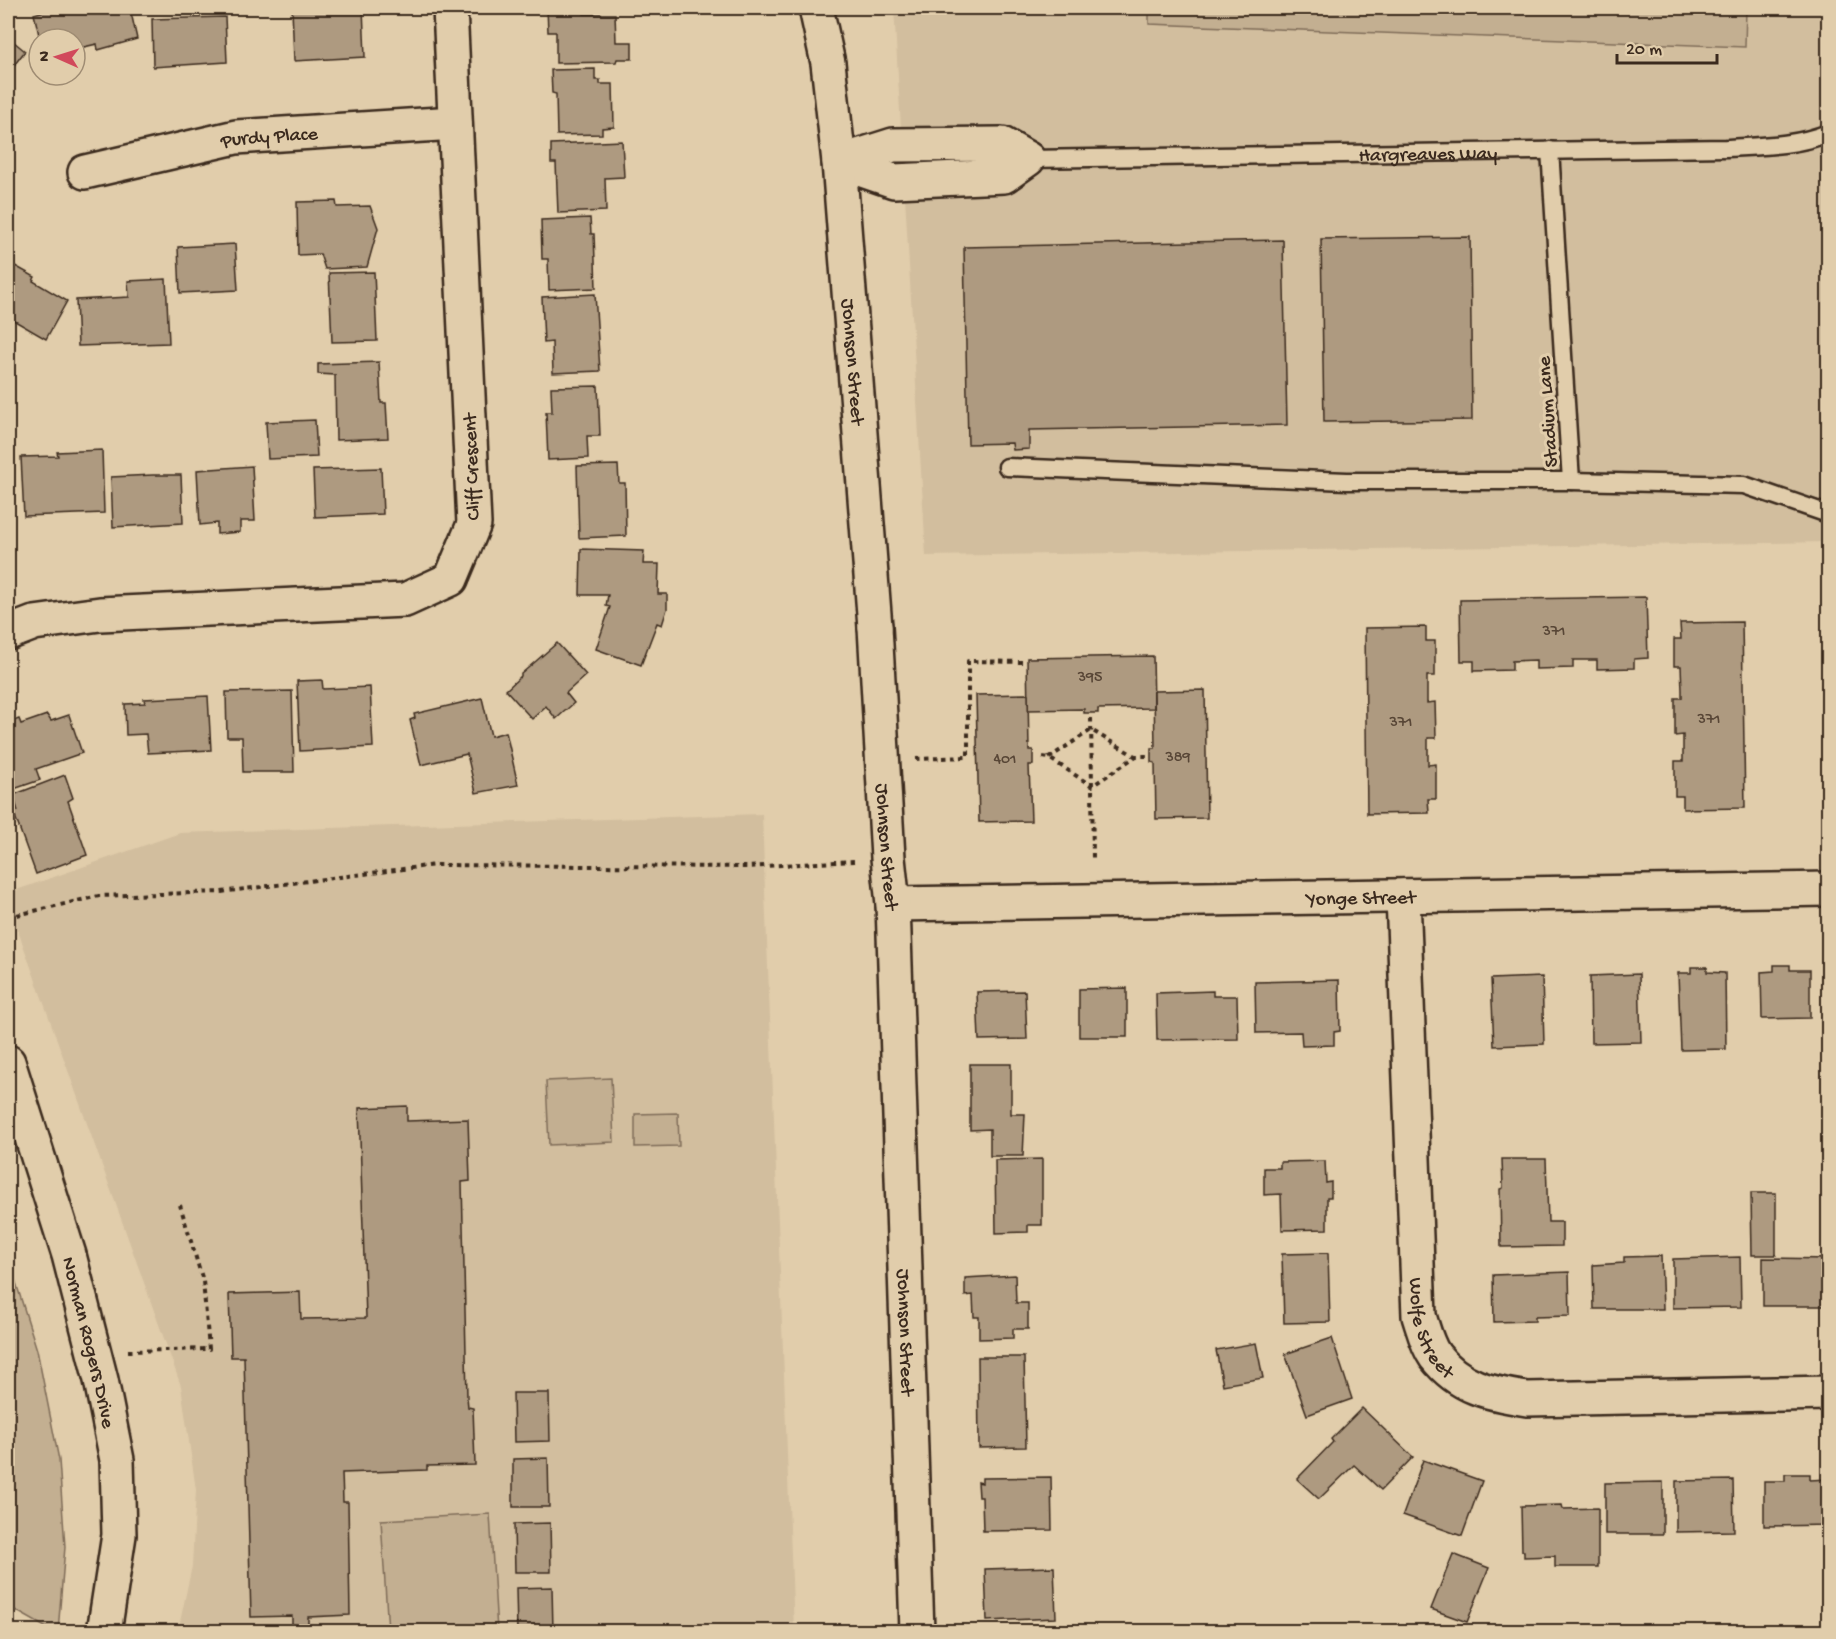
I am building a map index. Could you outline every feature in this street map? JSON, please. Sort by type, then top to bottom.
[{"type":"street","name":"Cliff Crescent","points":[[8,633],[34,623],[100,614],[405,600],[451,579],[474,524],[450,8]]},
{"type":"street","name":"Johnson Street","points":[[816,8],[828,63],[839,162],[875,627],[888,858],[893,904],[917,1632]]},
{"type":"street","name":"Johnson Street","points":[[828,63],[831,8]]},
{"type":"street","name":"Purdy Place","points":[[85,172],[236,137],[455,123]]},
{"type":"street","name":"Hargreaves Way","points":[[839,162],[894,181],[1004,176],[1028,159]]},
{"type":"street","name":"Yonge Street","points":[[893,904],[1828,888]]},
{"type":"street","name":"Wolfe Street","points":[[1403,896],[1419,1316],[1433,1354],[1459,1380],[1489,1393],[1527,1399],[1828,1393]]},
{"type":"street","name":"Norman Rogers Drive","points":[[8,1062],[69,1255],[94,1351],[117,1460],[119,1535],[104,1632]]},
{"type":"lane","name":"Hargreaves Way","points":[[1028,159],[1726,148],[1771,146],[1820,137],[1828,133]]},
{"type":"lane","name":"Stadium Lane","points":[[1550,150],[1571,482],[1744,485],[1828,514]]},
{"type":"lane","points":[[1007,467],[1347,481],[1571,482]]},
{"type":"path","points":[[906,759],[968,757],[968,661],[1022,662]]},
{"type":"path","points":[[1091,718],[1093,859]]},
{"type":"path","points":[[1091,730],[1136,756],[1147,756]]},
{"type":"path","points":[[1050,758],[1091,730]]},
{"type":"path","points":[[1092,786],[1136,756]]},
{"type":"path","points":[[1043,757],[1050,758],[1092,786]]},
{"type":"path","points":[[8,917],[99,896],[221,892],[435,865],[748,867],[888,858]]},
{"type":"path","points":[[94,1351],[209,1349],[203,1281],[180,1205]]},
{"type":"shaded area","points":[[894,8],[1828,8],[1828,542],[926,556]]},
{"type":"shaded area","points":[[1149,8],[1746,8],[1745,47],[1149,24]]},
{"type":"shaded area","points":[[762,814],[794,1631],[178,1631],[192,1566],[196,1490],[181,1386],[8,903],[8,893],[180,833]]},
{"type":"shaded area","points":[[611,1078],[614,1142],[549,1145],[546,1081]]},
{"type":"shaded area","points":[[678,1113],[679,1146],[635,1147],[635,1114]]},
{"type":"shaded area","points":[[8,1257],[37,1350],[59,1460],[65,1547],[58,1631],[52,1631],[8,1606]]},
{"type":"shaded area","points":[[490,1514],[497,1631],[388,1631],[381,1520]]},
{"type":"building","points":[[130,8],[137,39],[98,50],[97,44],[87,46],[87,27],[37,27],[34,14],[52,9]]},
{"type":"building","points":[[292,8],[363,8],[365,57],[294,61]]},
{"type":"building","points":[[547,8],[583,8],[584,14],[615,14],[616,42],[632,42],[632,59],[617,59],[616,62],[556,63],[556,32],[548,32]]},
{"type":"building","points":[[225,17],[227,62],[153,67],[152,19]]},
{"type":"building","points":[[8,37],[25,51],[8,73]]},
{"type":"building","points":[[595,69],[595,80],[600,80],[600,84],[613,84],[614,127],[602,128],[602,134],[557,135],[556,94],[552,93],[551,70]]},
{"type":"building","points":[[622,141],[624,177],[605,178],[606,211],[558,213],[556,163],[551,163],[551,144]]},
{"type":"building","points":[[336,201],[337,207],[370,206],[378,228],[367,267],[325,269],[320,254],[298,255],[297,202]]},
{"type":"building","points":[[590,218],[591,234],[594,234],[596,288],[549,290],[548,259],[542,259],[541,220]]},
{"type":"building","points":[[1470,237],[1472,420],[1324,422],[1321,239]]},
{"type":"building","points":[[1283,240],[1287,425],[1029,430],[1029,449],[1013,450],[1012,443],[968,444],[964,247]]},
{"type":"building","points":[[235,244],[238,290],[180,293],[178,247]]},
{"type":"building","points":[[8,262],[35,277],[33,281],[67,301],[46,339],[8,317]]},
{"type":"building","points":[[374,272],[377,341],[332,342],[329,273]]},
{"type":"building","points":[[166,279],[169,343],[78,346],[76,300],[129,297],[128,281]]},
{"type":"building","points":[[595,294],[600,371],[553,373],[552,342],[544,343],[542,297]]},
{"type":"building","points":[[379,362],[381,403],[386,403],[388,438],[336,440],[335,375],[318,374],[318,364]]},
{"type":"building","points":[[598,386],[600,436],[587,436],[588,458],[548,460],[546,412],[552,412],[551,387]]},
{"type":"building","points":[[315,420],[317,457],[268,459],[266,422]]},
{"type":"building","points":[[102,450],[104,513],[24,516],[21,457],[58,456],[57,452]]},
{"type":"building","points":[[618,465],[619,483],[625,483],[626,536],[579,538],[577,466]]},
{"type":"building","points":[[252,466],[255,521],[240,521],[240,532],[217,534],[217,523],[200,525],[197,470]]},
{"type":"building","points":[[381,468],[383,514],[315,517],[313,470]]},
{"type":"building","points":[[181,475],[183,523],[113,527],[111,477]]},
{"type":"building","points":[[581,549],[644,551],[643,564],[659,564],[658,594],[667,594],[667,609],[662,625],[657,623],[641,665],[596,649],[610,607],[606,606],[608,595],[580,595]]},
{"type":"building","points":[[1646,597],[1648,658],[1634,659],[1634,668],[1597,669],[1597,660],[1573,660],[1573,668],[1536,669],[1536,660],[1512,661],[1512,670],[1474,671],[1474,661],[1461,661],[1460,600]]},
{"type":"building","points":[[1742,622],[1745,808],[1683,809],[1683,796],[1675,796],[1675,761],[1683,761],[1683,735],[1675,736],[1675,698],[1682,698],[1682,690],[1681,666],[1674,666],[1674,639],[1681,639],[1680,623]]},
{"type":"building","points":[[1426,627],[1426,641],[1435,641],[1435,676],[1427,676],[1427,703],[1435,702],[1436,738],[1428,738],[1428,765],[1436,764],[1436,799],[1428,799],[1429,813],[1367,814],[1365,628]]},
{"type":"building","points":[[557,643],[586,675],[566,693],[574,703],[556,719],[546,706],[532,719],[506,690]]},
{"type":"building","points":[[1153,656],[1154,708],[1098,709],[1098,713],[1084,713],[1084,709],[1028,710],[1027,658]]},
{"type":"building","points":[[322,680],[323,689],[370,687],[373,747],[300,751],[297,681]]},
{"type":"building","points":[[1205,690],[1207,818],[1156,819],[1155,763],[1151,762],[1151,748],[1155,748],[1154,691]]},
{"type":"building","points":[[292,691],[294,772],[243,772],[242,737],[227,737],[226,692]]},
{"type":"building","points":[[1028,694],[1029,750],[1033,750],[1033,765],[1029,765],[1031,821],[979,822],[976,695]]},
{"type":"building","points":[[208,696],[211,750],[148,753],[146,734],[126,735],[125,704],[145,703],[144,699]]},
{"type":"building","points":[[482,698],[491,736],[506,732],[518,785],[476,793],[467,754],[421,765],[410,720],[415,718],[414,714]]},
{"type":"building","points":[[47,715],[51,721],[69,715],[82,753],[36,769],[40,780],[8,791],[8,723],[19,719],[21,724]]},
{"type":"building","points":[[65,775],[73,798],[68,801],[87,855],[36,874],[16,819],[14,812],[18,811],[13,795]]},
{"type":"building","points":[[1774,965],[1790,965],[1790,970],[1810,970],[1810,1018],[1762,1019],[1761,972],[1774,971]]},
{"type":"building","points":[[1691,967],[1707,967],[1707,972],[1725,973],[1726,1049],[1681,1050],[1678,973],[1691,973]]},
{"type":"building","points":[[1639,974],[1641,1042],[1591,1043],[1590,976]]},
{"type":"building","points":[[1542,977],[1544,1044],[1494,1046],[1491,979]]},
{"type":"building","points":[[1339,980],[1340,1031],[1334,1032],[1334,1045],[1302,1046],[1301,1032],[1256,1033],[1255,982]]},
{"type":"building","points":[[1127,988],[1127,1037],[1079,1037],[1079,989]]},
{"type":"building","points":[[1025,991],[1027,1039],[979,1040],[977,992]]},
{"type":"building","points":[[1213,991],[1213,996],[1237,996],[1238,1039],[1157,1040],[1156,993]]},
{"type":"building","points":[[970,1064],[1011,1064],[1011,1114],[1025,1114],[1023,1156],[990,1156],[990,1129],[970,1130]]},
{"type":"building","points":[[407,1106],[407,1121],[468,1119],[470,1181],[462,1182],[467,1397],[468,1407],[473,1408],[475,1465],[427,1466],[427,1470],[342,1473],[343,1502],[348,1502],[350,1615],[308,1617],[308,1629],[292,1629],[292,1616],[251,1617],[244,1357],[231,1357],[229,1294],[300,1292],[301,1319],[366,1318],[359,1108]]},
{"type":"building","points":[[1042,1159],[1042,1225],[1028,1225],[1028,1232],[996,1233],[995,1160]]},
{"type":"building","points":[[1502,1159],[1546,1159],[1548,1222],[1562,1222],[1562,1246],[1501,1247]]},
{"type":"building","points":[[1325,1161],[1326,1183],[1331,1182],[1331,1197],[1327,1197],[1327,1229],[1282,1230],[1281,1194],[1264,1195],[1264,1168],[1280,1168],[1280,1162]]},
{"type":"building","points":[[1751,1193],[1776,1193],[1776,1255],[1752,1255]]},
{"type":"building","points":[[1328,1253],[1330,1322],[1284,1323],[1282,1254]]},
{"type":"building","points":[[1661,1256],[1663,1309],[1594,1309],[1593,1265],[1624,1263],[1624,1257]]},
{"type":"building","points":[[1740,1257],[1741,1307],[1673,1308],[1673,1259]]},
{"type":"building","points":[[1763,1258],[1828,1259],[1828,1306],[1763,1306]]},
{"type":"building","points":[[1569,1272],[1570,1316],[1535,1317],[1535,1321],[1494,1322],[1493,1275]]},
{"type":"building","points":[[1015,1275],[1016,1303],[1028,1303],[1028,1329],[1013,1329],[1013,1338],[979,1339],[979,1317],[974,1317],[973,1295],[965,1296],[965,1278]]},
{"type":"building","points":[[1332,1338],[1352,1399],[1307,1415],[1285,1354]]},
{"type":"building","points":[[1256,1343],[1263,1378],[1223,1385],[1216,1350]]},
{"type":"building","points":[[978,1357],[1024,1357],[1026,1447],[979,1448]]},
{"type":"building","points":[[513,1393],[549,1393],[550,1441],[514,1442]]},
{"type":"building","points":[[1362,1408],[1413,1457],[1381,1490],[1354,1465],[1319,1499],[1297,1479],[1333,1442],[1331,1439]]},
{"type":"building","points":[[548,1458],[549,1507],[513,1507],[513,1459]]},
{"type":"building","points":[[1423,1460],[1482,1481],[1462,1536],[1403,1515]]},
{"type":"building","points":[[1785,1474],[1810,1474],[1810,1480],[1828,1479],[1828,1525],[1764,1526],[1764,1481],[1785,1481]]},
{"type":"building","points":[[1051,1477],[1052,1530],[983,1531],[982,1497],[979,1497],[978,1482],[982,1483],[982,1478]]},
{"type":"building","points":[[1733,1480],[1734,1531],[1676,1532],[1676,1481]]},
{"type":"building","points":[[1663,1482],[1663,1534],[1605,1534],[1605,1483]]},
{"type":"building","points":[[1562,1505],[1563,1509],[1598,1508],[1598,1567],[1555,1567],[1555,1556],[1524,1557],[1521,1506]]},
{"type":"building","points":[[550,1523],[551,1572],[515,1572],[514,1524]]},
{"type":"building","points":[[1453,1554],[1489,1568],[1467,1622],[1431,1609]]},
{"type":"building","points":[[1054,1567],[1056,1618],[987,1621],[985,1569]]},
{"type":"building","points":[[552,1587],[553,1632],[517,1632],[516,1588]]}]
